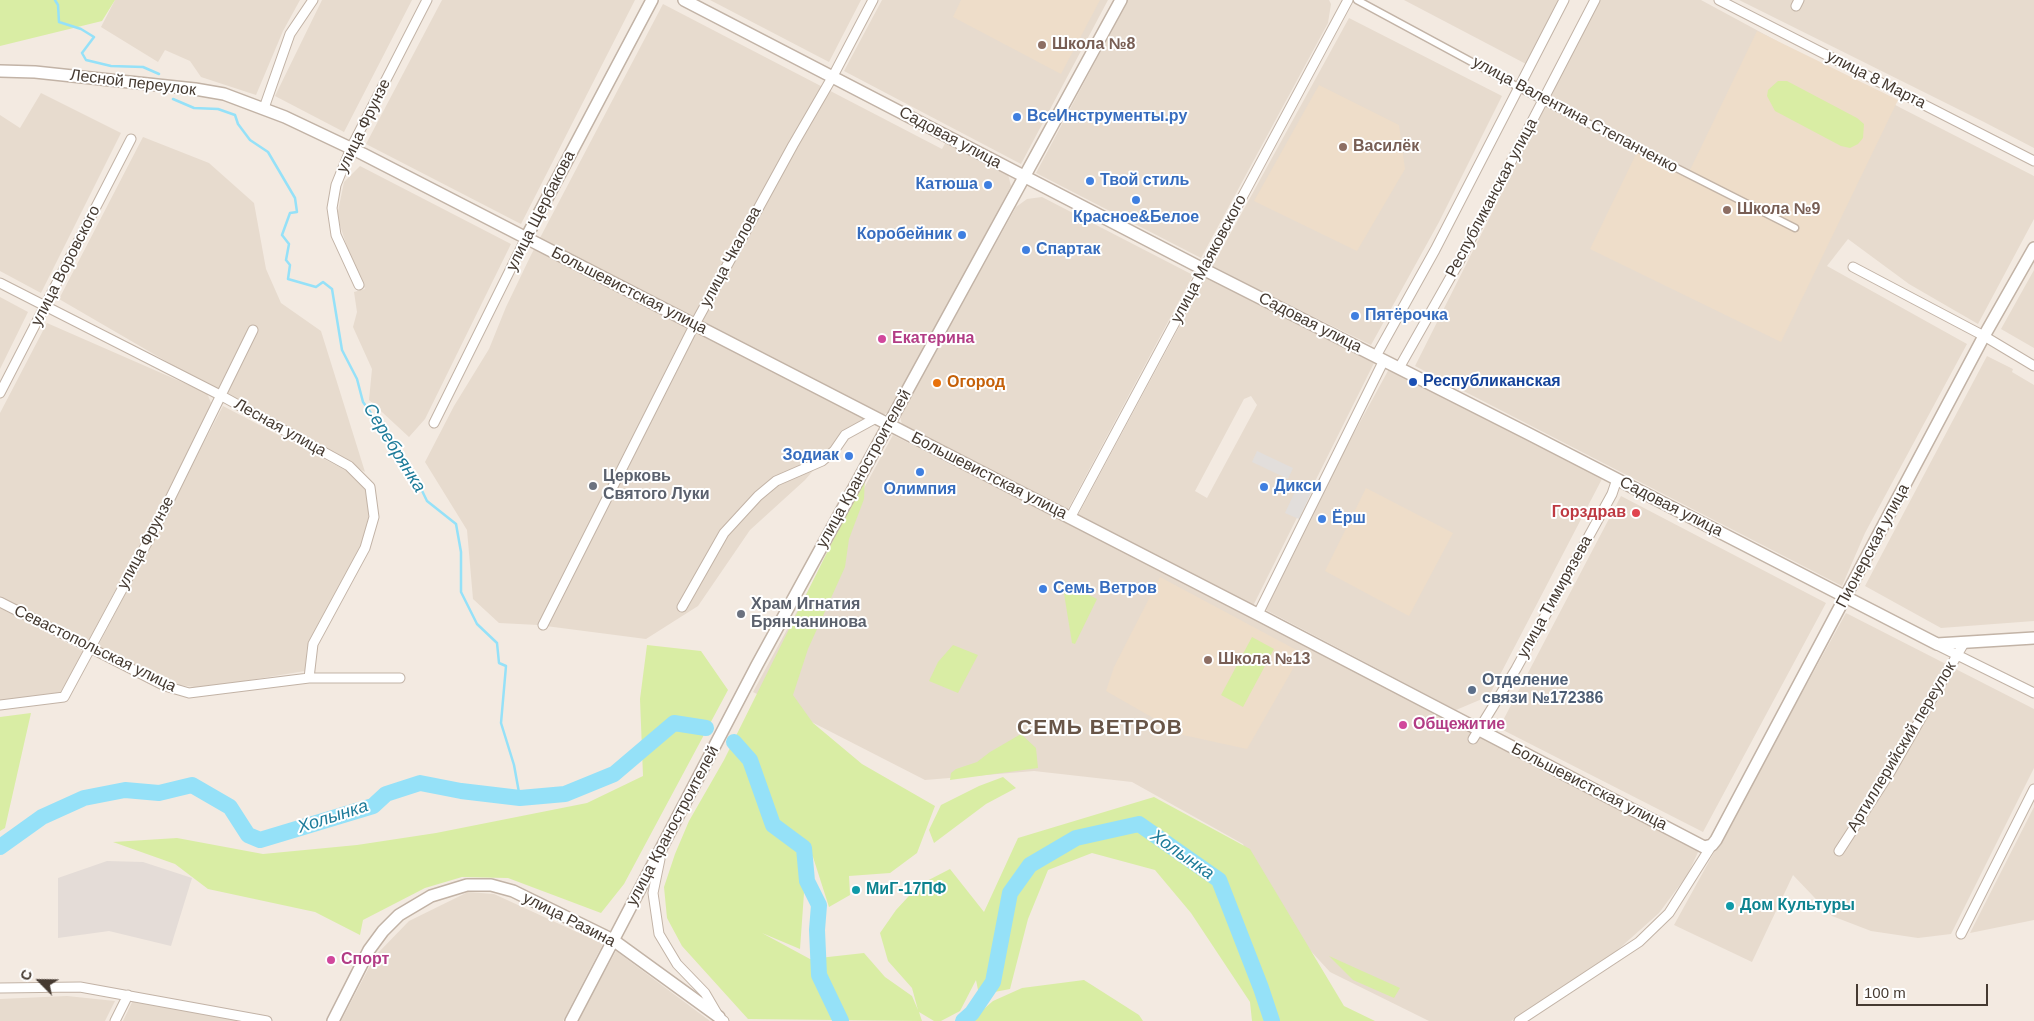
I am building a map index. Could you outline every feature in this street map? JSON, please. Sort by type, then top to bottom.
[{"type":"street","points":[[264,108],[290,34],[313,0]]},
{"type":"street","name":"улица Фрунзе","points":[[359,284],[336,235],[332,208],[336,184],[351,148],[427,0]]},
{"type":"street","name":"улица Щербакова","points":[[434,423],[526,238],[652,0]]},
{"type":"street","name":"Садовая улица","points":[[684,0],[1024,177],[1937,644]]},
{"type":"street","name":"улица Чкалова","points":[[543,625],[695,324],[792,144],[833,76],[873,0]]},
{"type":"street","name":"улица Краностроителей","points":[[571,1021],[668,835],[888,424],[1120,0]]},
{"type":"street","name":"улица Маяковского","points":[[1070,518],[1348,0]]},
{"type":"street","name":"улица Валентина Степанченко","points":[[1357,0],[1544,101],[1795,228]]},
{"type":"street","name":"Республиканская улица","points":[[1258,614],[1380,358],[1518,86],[1564,0]]},
{"type":"street","name":"Республиканская улица","points":[[1399,368],[1458,264],[1596,0]]},
{"type":"street","name":"улица 8 Марта","points":[[1719,0],[2034,160]]},
{"type":"street","name":"Лесной переулок","points":[[0,71],[35,72],[195,89],[224,94],[264,108]]},
{"type":"street","name":"Большевистская улица","points":[[264,108],[351,148],[1258,614],[1476,734],[1704,847],[1712,845]]},
{"type":"street","name":"улица Воровского","points":[[0,393],[132,139]]},
{"type":"street","name":"Пионерская улица","points":[[1712,845],[1984,336],[2030,266],[2034,248]]},
{"type":"street","points":[[1853,267],[1984,336],[2034,366]]},
{"type":"street","name":"Лесная улица","points":[[0,283],[220,395],[349,466],[370,487],[374,517],[365,548],[313,644],[309,678]]},
{"type":"street","name":"улица Фрунзе","points":[[0,705],[64,697],[162,515],[253,330]]},
{"type":"street","points":[[682,607],[724,534],[758,496],[776,481],[822,461],[834,451],[845,435],[876,418]]},
{"type":"street","name":"улица Тимирязева","points":[[1476,734],[1508,683],[1612,494],[1617,479]]},
{"type":"street","name":"Севастопольская улица","points":[[0,602],[165,686],[189,693],[309,678],[400,678]]},
{"type":"street","points":[[1937,644],[2034,638]]},
{"type":"street","name":"Артиллерийский переулок","points":[[1840,851],[1889,774],[1964,643]]},
{"type":"street","points":[[1937,644],[2034,693]]},
{"type":"street","points":[[1960,934],[2034,790]]},
{"type":"street","points":[[668,835],[657,868],[652,893],[657,927],[669,953],[705,993],[721,1019]]},
{"type":"street","points":[[1519,1021],[1639,942],[1669,913],[1712,845]]},
{"type":"street","name":"улица Разина","points":[[333,1021],[369,950],[399,915],[431,896],[448,889],[467,885],[491,885],[513,891],[613,940],[721,1019]]},
{"type":"street","points":[[0,988],[80,987],[268,1021]]},
{"type":"street","points":[[115,1021],[128,995]]},
{"type":"shaded area","points":[[115,0],[300,0],[283,31],[256,95],[201,77],[190,61],[165,50],[158,62],[101,27]]},
{"type":"shaded area","points":[[322,0],[412,0],[344,132],[275,96]]},
{"type":"shaded area","points":[[442,0],[635,0],[521,224],[366,144]]},
{"type":"shaded area","points":[[710,0],[861,0],[829,62]]},
{"type":"shaded area","points":[[882,0],[1108,0],[1021,164],[844,71]]},
{"type":"shaded area","name":"Школа №8","points":[[961,0],[1100,0],[1061,74],[953,17]]},
{"type":"shaded area","points":[[1128,0],[1329,0],[1331,4],[1328,23],[1201,258],[1036,173]]},
{"type":"shaded area","points":[[1404,0],[1560,0],[1526,64]]},
{"type":"shaded area","points":[[1599,0],[1701,0],[1901,108],[2034,176],[2034,219],[1978,324],[1909,284],[1848,239],[1827,266],[1967,344],[1865,533],[1842,586],[1415,366]]},
{"type":"shaded area","points":[[1739,0],[2034,0],[2034,148],[1984,122]]},
{"type":"shaded area","points":[[663,4],[942,149],[947,140],[1008,174],[1011,186],[890,412],[857,424],[849,429],[805,480],[750,530],[698,606],[646,639],[538,625],[499,623],[473,599],[467,530],[425,462],[454,406],[489,349],[506,307],[531,255]]},
{"type":"shaded area","points":[[1349,18],[1502,96],[1439,222],[1371,345],[1212,267]]},
{"type":"shaded area","name":"Школа №9","points":[[1757,31],[1898,100],[1781,342],[1590,249],[1640,146],[1690,170]]},
{"type":"shaded area","name":"Василёк","points":[[1319,85],[1399,125],[1405,169],[1357,251],[1254,201]]},
{"type":"shaded area","points":[[41,93],[121,133],[41,293],[0,271],[0,115],[20,128]]},
{"type":"shaded area","points":[[143,137],[209,163],[254,203],[266,269],[281,303],[321,331],[365,472],[231,399],[59,299]]},
{"type":"shaded area","points":[[360,166],[511,244],[425,419],[409,437],[369,400],[372,369],[353,327],[357,312],[354,292],[365,289],[348,250],[337,216],[344,182]]},
{"type":"shaded area","points":[[1042,197],[1193,275],[1067,511],[902,425],[900,416],[1016,207],[1027,199]]},
{"type":"shaded area","points":[[2034,270],[2034,348],[2001,329]]},
{"type":"shaded area","points":[[1206,277],[1374,363],[1253,606],[1078,515]],"holes":[[[1251,396],[1257,405],[1207,498],[1195,491],[1244,399]]]},
{"type":"shaded area","points":[[0,297],[28,312],[0,369]]},
{"type":"shaded area","points":[[47,323],[207,393],[211,403],[195,440],[87,644],[0,598],[0,413]]},
{"type":"shaded area","points":[[1987,356],[2013,369],[2012,372],[2034,385],[2034,621],[1941,628],[1865,586]]},
{"type":"shaded area","points":[[1389,369],[1603,477],[1489,696],[1456,710],[1266,610],[1343,453]]},
{"type":"shaded area","points":[[223,406],[347,471],[367,490],[369,523],[359,551],[307,647],[305,671],[202,688],[172,684],[97,648]]},
{"type":"shaded area","points":[[893,435],[1696,844],[1698,852],[1688,874],[1659,913],[1612,955],[1511,1021],[1429,1021],[1330,972],[1265,901],[1243,844],[1132,782],[1034,771],[925,780],[753,692]]},
{"type":"shaded area","points":[[1257,451],[1293,468],[1288,479],[1252,462]]},
{"type":"shaded area","points":[[1298,485],[1312,491],[1299,519],[1285,513]]},
{"type":"shaded area","points":[[1366,488],[1453,533],[1409,616],[1325,571]]},
{"type":"shaded area","points":[[1621,496],[1826,603],[1703,832],[1499,728]]},
{"type":"shaded area","name":"Школа №13","points":[[1160,577],[1302,653],[1247,749],[1183,735],[1106,691],[1114,667]]},
{"type":"shaded area","points":[[0,608],[84,652],[60,693],[0,702]]},
{"type":"shaded area","points":[[1846,613],[2034,709],[2034,768],[1951,934],[1918,938],[1871,931],[1832,916],[1793,875],[1752,962],[1674,925]]},
{"type":"shaded area","points":[[2034,807],[2034,920],[1970,933]]},
{"type":"shaded area","points":[[107,861],[143,862],[192,878],[171,946],[109,931],[58,938],[58,878]]},
{"type":"shaded area","points":[[468,892],[494,894],[603,944],[563,1021],[341,1021],[375,956],[409,921]]},
{"type":"shaded area","points":[[616,951],[710,1021],[577,1021]]},
{"type":"shaded area","points":[[67,996],[115,1001],[105,1021],[0,1021],[0,999]]},
{"type":"shaded area","points":[[133,1000],[239,1021],[123,1021]]},
{"type":"green space","points":[[0,0],[115,0],[102,21],[0,46]]},
{"type":"green space","points":[[1778,81],[1787,81],[1857,118],[1864,124],[1863,138],[1858,144],[1850,148],[1841,146],[1775,111],[1767,96],[1768,90]]},
{"type":"green space","points":[[865,476],[864,499],[849,539],[845,567],[808,649],[793,695],[813,723],[862,764],[935,806],[917,853],[890,873],[849,876],[850,895],[829,907],[813,857],[789,829],[768,823],[800,849],[804,893],[800,949],[762,933],[810,959],[864,953],[885,977],[912,996],[918,1010],[912,988],[888,961],[880,933],[896,910],[919,885],[950,869],[984,912],[1018,838],[1154,797],[1250,849],[1344,1006],[1375,1021],[1252,1021],[1250,1002],[1191,913],[1155,870],[1092,853],[1048,870],[1028,919],[1010,989],[979,995],[976,980],[960,1011],[941,1021],[934,1021],[919,1012],[922,1021],[748,1019],[682,946],[667,918],[664,887],[689,821],[724,760]]},
{"type":"green space","points":[[1062,581],[1097,599],[1075,644],[1072,643]]},
{"type":"green space","points":[[1252,637],[1274,649],[1243,707],[1221,695]]},
{"type":"green space","points":[[647,645],[701,651],[728,690],[624,884],[601,913],[508,878],[462,877],[425,888],[363,920],[360,935],[315,912],[208,889],[175,864],[113,842],[177,838],[263,854],[357,845],[436,833],[587,803],[643,776],[640,699]]},
{"type":"green space","points":[[953,645],[978,655],[958,693],[929,681],[938,662]]},
{"type":"green space","points":[[31,713],[5,828],[0,831],[0,717]]},
{"type":"green space","points":[[1021,734],[1036,748],[1038,768],[950,780],[951,773],[956,769],[977,762]]},
{"type":"green space","points":[[1003,777],[1016,788],[986,804],[934,843],[929,830],[941,805],[979,786]]},
{"type":"green space","points":[[1329,956],[1400,988],[1394,998],[1353,980]]},
{"type":"green space","points":[[1084,980],[1139,1015],[1143,1021],[970,1021],[993,1001],[1022,988]]},
{"type":"waterway","points":[[55,0],[58,5],[59,22],[81,29],[94,37],[82,53],[86,60],[111,66],[143,67],[159,74]]},
{"type":"waterway","name":"Серебрянка","points":[[173,99],[194,108],[218,109],[235,115],[238,124],[250,140],[268,152],[295,198],[297,212],[290,213],[282,235],[289,244],[286,260],[290,265],[288,279],[316,287],[323,282],[332,289],[342,350],[357,379],[363,402],[412,470],[427,501],[456,524],[461,552],[461,592],[477,624],[497,643],[499,663],[506,666],[501,723],[514,765],[520,798]]},
{"type":"waterway","name":"Холынка","points":[[0,847],[42,817],[84,798],[125,790],[159,793],[192,785],[230,807],[248,835],[260,840],[373,806],[386,794],[420,783],[461,791],[520,798],[565,794],[614,774],[674,723],[706,728]]},
{"type":"waterway","name":"Холынка","points":[[734,742],[750,760],[773,825],[804,848],[807,881],[819,905],[817,930],[819,975],[841,1021]]},
{"type":"waterway","name":"Холынка","points":[[963,1021],[972,1013],[993,982],[1010,893],[1030,865],[1076,838],[1139,824],[1219,880],[1272,1021]]},
{"type":"place","name":"Школа №8","points":[[1042,45]]},
{"type":"place","name":"ВсеИнструменты.ру","points":[[1017,117]]},
{"type":"place","name":"Василёк","points":[[1343,147]]},
{"type":"place","name":"Твой стиль","points":[[1090,181]]},
{"type":"place","name":"Катюша","points":[[988,185]]},
{"type":"place","name":"Красное&Белое","points":[[1136,200]]},
{"type":"place","name":"Школа №9","points":[[1727,210]]},
{"type":"place","name":"Коробейник","points":[[962,235]]},
{"type":"place","name":"Спартак","points":[[1026,250]]},
{"type":"place","name":"Пятёрочка","points":[[1355,316]]},
{"type":"place","name":"Екатерина","points":[[882,339]]},
{"type":"place","name":"Республиканская","points":[[1413,382]]},
{"type":"place","name":"Огород","points":[[937,383]]},
{"type":"place","name":"Зодиак","points":[[849,456]]},
{"type":"place","name":"Олимпия","points":[[920,472]]},
{"type":"place","name":"Церковь Святого Луки","points":[[593,486]]},
{"type":"place","name":"Дикси","points":[[1264,487]]},
{"type":"place","name":"Горздрав","points":[[1636,513]]},
{"type":"place","name":"Ёрш","points":[[1322,519]]},
{"type":"place","name":"Семь Ветров","points":[[1043,589]]},
{"type":"place","name":"Храм Игнатия Брянчанинова","points":[[741,614]]},
{"type":"place","name":"Школа №13","points":[[1208,660]]},
{"type":"place","name":"Отделение связи №172386","points":[[1472,690]]},
{"type":"place","name":"Общежитие","points":[[1403,725]]},
{"type":"place","name":"МиГ-17ПФ","points":[[856,890]]},
{"type":"place","name":"Дом Культуры","points":[[1730,906]]},
{"type":"place","name":"Спорт","points":[[331,960]]},
{"type":"district","name":"СЕМЬ ВЕТРОВ","points":[[1100,728]]}]
